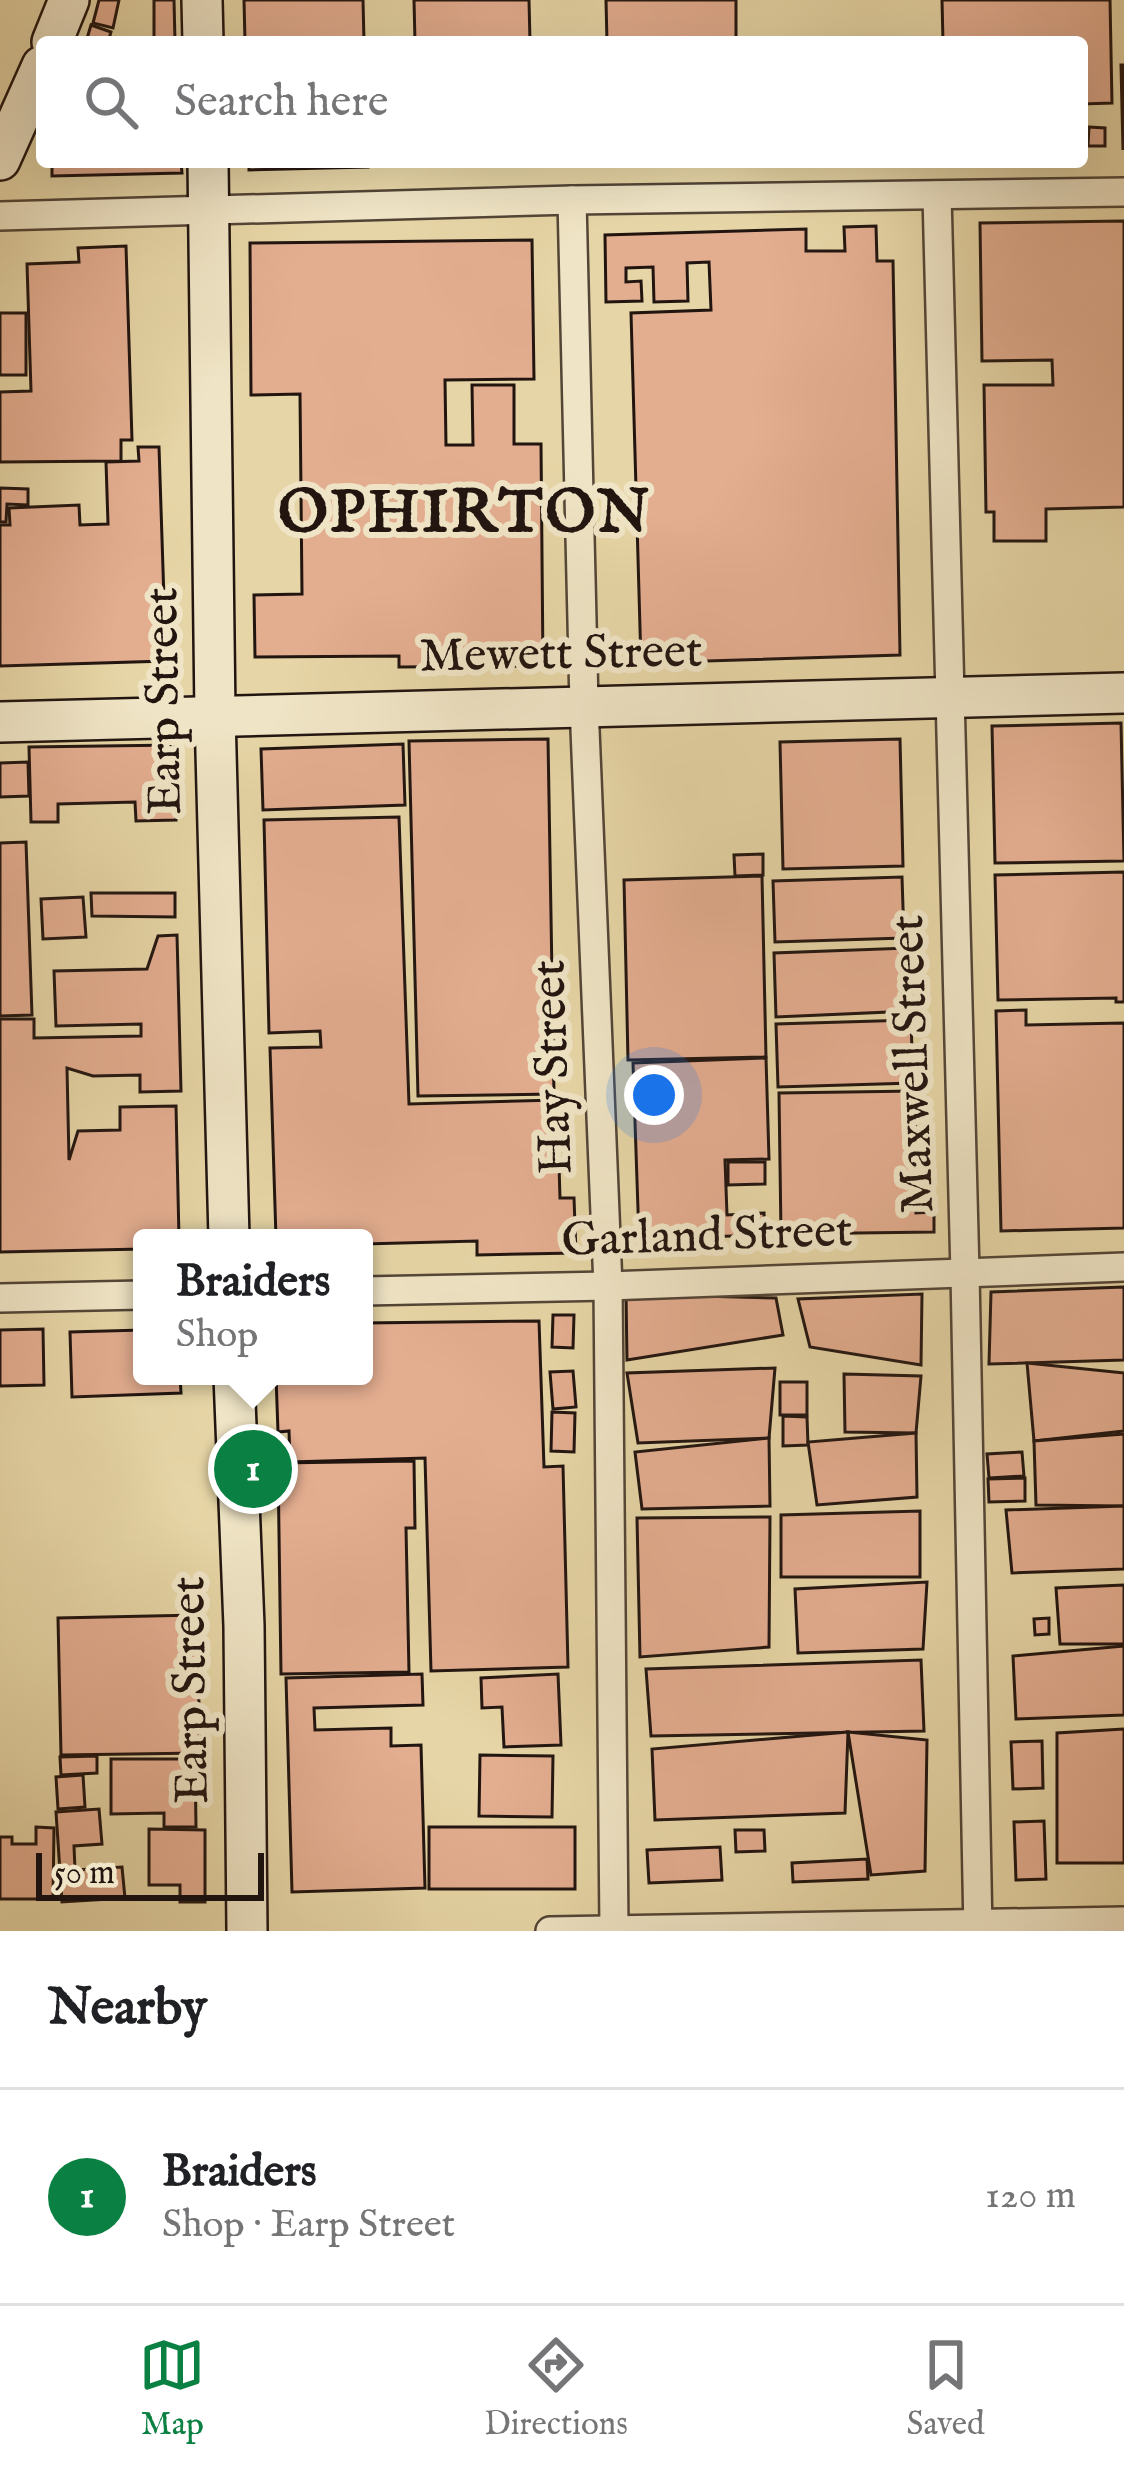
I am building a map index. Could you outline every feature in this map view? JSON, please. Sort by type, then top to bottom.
[{"type":"street","points":[[54,36],[69,0]]},
{"type":"street","points":[[202,0],[203,36]]},
{"type":"street","points":[[0,160],[36,79]]},
{"type":"street","name":"Earp Street","points":[[208,168],[215,715],[230,1229]]},
{"type":"street","points":[[0,216],[572,200],[1124,192]]},
{"type":"street","name":"Maxwell Street","points":[[937,195],[978,1927]]},
{"type":"street","name":"Hay Street","points":[[572,200],[584,706],[608,1286],[614,1930]]},
{"type":"street","name":"Mewett Street","points":[[0,722],[1124,693]]},
{"type":"street","name":"Garland Street","points":[[373,1291],[1124,1267]]},
{"type":"street","points":[[0,1298],[133,1295]]},
{"type":"street","name":"Earp Street","points":[[234,1385],[244,1626],[247,1931]]},
{"type":"street","points":[[550,1931],[1124,1921]]},
{"type":"building","points":[[99,0],[119,0],[113,28],[93,23]]},
{"type":"building","points":[[154,0],[174,0],[175,36],[154,36]]},
{"type":"building","points":[[244,0],[363,0],[364,36],[245,36]]},
{"type":"building","points":[[414,0],[529,0],[530,36],[415,36]]},
{"type":"building","points":[[606,0],[736,0],[736,36],[607,36]]},
{"type":"building","points":[[942,0],[1110,0],[1112,103],[1088,104],[1088,36],[943,36]]},
{"type":"building","points":[[91,25],[111,32],[110,36],[88,36]]},
{"type":"building","points":[[1121,65],[1124,65],[1123,150]]},
{"type":"building","points":[[1089,127],[1105,128],[1105,146],[1088,146]]},
{"type":"building","points":[[52,168],[182,168],[182,173],[52,176]]},
{"type":"building","points":[[1124,221],[1124,507],[1046,509],[1046,541],[994,541],[994,512],[986,512],[984,385],[1053,385],[1052,360],[982,361],[980,223]]},
{"type":"building","points":[[876,226],[877,261],[893,261],[900,655],[641,663],[631,313],[711,310],[709,262],[687,263],[688,301],[654,302],[653,267],[626,268],[626,282],[641,281],[642,301],[606,302],[605,235],[806,229],[806,251],[845,251],[844,227]]},
{"type":"building","points":[[532,240],[534,379],[445,380],[446,445],[473,445],[472,385],[514,385],[514,444],[541,444],[543,666],[399,667],[399,656],[255,657],[254,595],[302,594],[300,394],[251,395],[250,243]]},
{"type":"building","points":[[126,246],[132,440],[121,440],[121,461],[0,462],[0,392],[31,391],[27,264],[79,262],[78,248]]},
{"type":"building","points":[[0,313],[26,313],[26,375],[0,375]]},
{"type":"building","points":[[138,447],[159,447],[166,661],[0,666],[0,525],[10,525],[9,508],[79,505],[80,525],[108,524],[106,462],[139,461]]},
{"type":"building","points":[[0,488],[28,489],[28,505],[7,504],[6,522],[0,522]]},
{"type":"building","points":[[1121,723],[1124,861],[995,863],[992,726]]},
{"type":"building","points":[[548,739],[554,1094],[418,1096],[409,741]]},
{"type":"building","points":[[900,739],[903,866],[783,869],[780,742]]},
{"type":"building","points":[[403,744],[405,805],[263,810],[261,749]]},
{"type":"building","points":[[175,745],[176,820],[136,821],[135,802],[58,804],[58,822],[31,822],[29,747]]},
{"type":"building","points":[[28,762],[29,796],[0,797],[0,763]]},
{"type":"building","points":[[399,817],[409,1104],[557,1100],[560,1198],[574,1198],[576,1253],[477,1255],[477,1241],[373,1244],[373,1229],[276,1229],[270,1048],[321,1047],[320,1031],[269,1033],[264,820]]},
{"type":"building","points":[[26,842],[32,1015],[0,1016],[0,843]]},
{"type":"building","points":[[763,854],[763,875],[735,876],[734,855]]},
{"type":"building","points":[[1124,872],[1124,1002],[1116,998],[998,1000],[995,875]]},
{"type":"building","points":[[762,876],[766,1057],[628,1060],[624,880]]},
{"type":"building","points":[[902,877],[904,938],[775,942],[773,881]]},
{"type":"building","points":[[91,893],[175,893],[175,917],[92,916]]},
{"type":"building","points":[[83,897],[86,937],[43,939],[41,899]]},
{"type":"building","points":[[177,935],[181,1091],[140,1092],[140,1075],[93,1076],[67,1068],[69,1160],[78,1131],[120,1130],[120,1107],[176,1106],[179,1229],[133,1229],[133,1249],[0,1252],[0,1019],[34,1019],[34,1038],[141,1036],[141,1024],[56,1026],[54,971],[147,969],[158,936]]},
{"type":"building","points":[[908,948],[911,1011],[776,1017],[774,953]]},
{"type":"building","points":[[1026,1010],[1026,1025],[1124,1023],[1124,1228],[1001,1231],[996,1011]]},
{"type":"building","points":[[911,1020],[913,1083],[778,1087],[776,1024]]},
{"type":"building","points":[[766,1058],[769,1159],[725,1160],[727,1215],[764,1213],[765,1235],[639,1239],[633,1063]]},
{"type":"building","points":[[915,1091],[916,1213],[934,1212],[934,1232],[781,1234],[779,1093]]},
{"type":"building","points":[[728,1162],[765,1162],[765,1184],[728,1185]]},
{"type":"building","points":[[1124,1287],[1124,1360],[989,1364],[991,1292]]},
{"type":"building","points":[[626,1294],[776,1298],[783,1335],[627,1360]]},
{"type":"building","points":[[922,1294],[921,1365],[810,1347],[798,1299]]},
{"type":"building","points":[[553,1315],[574,1315],[573,1348],[552,1347]]},
{"type":"building","points":[[539,1321],[544,1467],[563,1466],[568,1667],[431,1671],[425,1458],[290,1462],[289,1431],[278,1432],[276,1385],[373,1385],[373,1323]]},
{"type":"building","points":[[43,1329],[44,1385],[0,1386],[0,1330]]},
{"type":"building","points":[[133,1330],[133,1385],[181,1385],[181,1393],[72,1397],[70,1332]]},
{"type":"building","points":[[1027,1363],[1124,1373],[1124,1431],[1034,1441]]},
{"type":"building","points":[[775,1368],[769,1438],[638,1443],[627,1373]]},
{"type":"building","points":[[573,1371],[576,1407],[553,1409],[550,1372]]},
{"type":"building","points":[[844,1374],[921,1376],[916,1433],[845,1432]]},
{"type":"building","points":[[780,1382],[807,1382],[807,1415],[780,1415]]},
{"type":"building","points":[[552,1412],[575,1413],[574,1452],[551,1451]]},
{"type":"building","points":[[783,1416],[807,1417],[808,1445],[783,1446]]},
{"type":"building","points":[[916,1433],[917,1497],[817,1505],[808,1442]]},
{"type":"building","points":[[1124,1434],[1124,1506],[1036,1505],[1034,1441]]},
{"type":"building","points":[[769,1438],[770,1506],[642,1509],[635,1452]]},
{"type":"building","points":[[1022,1452],[1024,1476],[989,1478],[987,1454]]},
{"type":"building","points":[[414,1461],[415,1528],[406,1528],[409,1672],[281,1674],[278,1463]]},
{"type":"building","points":[[1025,1478],[1025,1501],[989,1502],[988,1479]]},
{"type":"building","points":[[1124,1506],[1124,1569],[1012,1573],[1006,1510]]},
{"type":"building","points":[[920,1511],[920,1577],[781,1577],[781,1515]]},
{"type":"building","points":[[770,1517],[769,1647],[640,1657],[637,1518]]},
{"type":"building","points":[[927,1582],[923,1649],[798,1653],[795,1589]]},
{"type":"building","points":[[1124,1585],[1124,1644],[1060,1644],[1056,1588]]},
{"type":"building","points":[[197,1615],[200,1753],[61,1755],[58,1618]]},
{"type":"building","points":[[1049,1618],[1049,1634],[1035,1635],[1034,1619]]},
{"type":"building","points":[[1124,1646],[1124,1715],[1016,1719],[1013,1656]]},
{"type":"building","points":[[921,1660],[924,1731],[651,1736],[646,1669]]},
{"type":"building","points":[[422,1674],[423,1705],[314,1708],[315,1730],[391,1728],[391,1746],[421,1745],[425,1888],[292,1892],[286,1678]]},
{"type":"building","points":[[558,1674],[561,1745],[504,1747],[502,1707],[482,1708],[481,1678]]},
{"type":"building","points":[[1124,1729],[1124,1863],[1057,1863],[1057,1733]]},
{"type":"building","points":[[848,1732],[845,1813],[655,1820],[652,1749]]},
{"type":"building","points":[[848,1732],[927,1740],[925,1871],[871,1875]]},
{"type":"building","points":[[1042,1741],[1043,1788],[1013,1789],[1011,1742]]},
{"type":"building","points":[[480,1755],[553,1756],[552,1817],[479,1816]]},
{"type":"building","points":[[97,1756],[97,1773],[61,1775],[60,1757]]},
{"type":"building","points":[[111,1759],[195,1759],[196,1827],[164,1827],[164,1813],[111,1814]]},
{"type":"building","points":[[83,1775],[85,1807],[58,1809],[56,1777]]},
{"type":"building","points":[[99,1809],[102,1844],[74,1846],[75,1870],[122,1867],[125,1898],[62,1902],[56,1812]]},
{"type":"building","points":[[1044,1821],[1046,1879],[1016,1880],[1014,1822]]},
{"type":"building","points":[[36,1827],[54,1828],[53,1899],[0,1899],[0,1837],[12,1837],[12,1844],[36,1844]]},
{"type":"building","points":[[429,1827],[575,1827],[575,1889],[429,1889]]},
{"type":"building","points":[[149,1829],[205,1830],[205,1902],[180,1902],[180,1885],[149,1885]]},
{"type":"building","points":[[735,1830],[764,1830],[765,1851],[736,1852]]},
{"type":"building","points":[[720,1847],[722,1880],[649,1883],[647,1850]]},
{"type":"building","points":[[867,1859],[868,1879],[793,1882],[792,1863]]},
{"type":"place","name":"Braiders","points":[[253,1469]]},
{"type":"district","name":"OPHIRTON","points":[[465,515]]}]
